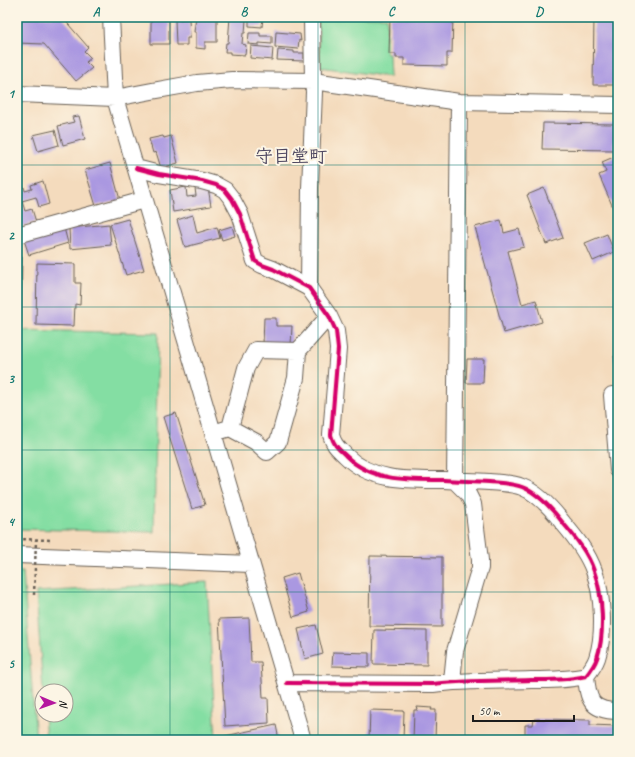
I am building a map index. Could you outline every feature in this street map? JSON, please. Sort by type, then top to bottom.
[{"type":"street","points":[[111,17],[115,98],[303,740]]},
{"type":"street","points":[[309,288],[310,188],[314,92],[312,17]]},
{"type":"street","points":[[17,94],[115,98],[152,90],[197,83],[232,80],[313,81],[459,102],[618,105]]},
{"type":"street","points":[[452,681],[455,651],[477,577],[480,560],[473,504],[468,494],[455,480],[459,102]]},
{"type":"street","points":[[136,168],[158,174],[202,181],[216,185],[225,190],[240,214],[255,260],[262,265],[309,288],[330,316],[336,331],[338,349],[331,435],[334,444],[352,462],[381,476],[406,480],[455,480],[505,483],[523,487],[540,498],[556,513],[585,553],[596,577],[601,604],[602,624],[600,645],[597,660],[586,676],[574,679],[452,681],[433,684],[287,684]]},
{"type":"street","points":[[17,235],[144,200]]},
{"type":"street","points":[[213,433],[230,428],[256,442],[268,452],[278,442],[296,378],[298,350],[330,316]]},
{"type":"street","points":[[230,428],[246,368],[256,350],[298,350]]},
{"type":"street","points":[[612,395],[618,470]]},
{"type":"street","points":[[17,555],[251,564]]},
{"type":"street","points":[[586,676],[588,692],[594,705],[607,711],[618,711]]},
{"type":"path","points":[[17,539],[59,541]]},
{"type":"path","points":[[34,595],[36,540]]},
{"type":"green space","points":[[318,17],[387,17],[386,52],[389,54],[390,77],[320,67]]},
{"type":"green space","points":[[17,330],[158,333],[154,532],[17,529]]},
{"type":"green space","points":[[17,572],[23,572],[36,740],[17,740]]},
{"type":"green space","points":[[207,582],[216,740],[46,740],[45,723],[74,723],[74,683],[42,683],[36,592]]},
{"type":"building","points":[[17,17],[62,17],[88,47],[84,51],[91,58],[86,62],[92,68],[76,81],[44,44],[17,43]]},
{"type":"building","points":[[151,17],[169,17],[169,44],[151,44]]},
{"type":"building","points":[[196,17],[217,17],[217,42],[205,42],[205,49],[196,48],[196,32],[194,32]]},
{"type":"building","points":[[230,17],[242,17],[242,20],[246,20],[242,44],[246,45],[245,55],[230,54],[230,52],[225,52],[226,43],[228,43]]},
{"type":"building","points":[[249,17],[263,17],[262,27],[249,26]]},
{"type":"building","points":[[390,17],[453,17],[452,53],[447,53],[447,66],[404,65],[404,58],[396,58],[396,54],[389,54]]},
{"type":"building","points":[[594,17],[618,17],[617,85],[593,85]]},
{"type":"building","points":[[189,19],[190,38],[187,38],[187,45],[176,45],[175,20]]},
{"type":"building","points":[[276,32],[300,34],[301,41],[299,40],[298,49],[275,47]]},
{"type":"building","points":[[249,33],[260,33],[260,36],[272,36],[272,44],[248,44]]},
{"type":"building","points":[[251,46],[273,48],[272,60],[250,58]]},
{"type":"building","points":[[17,47],[19,47],[18,72],[17,72]]},
{"type":"building","points":[[278,50],[304,53],[304,61],[277,60]]},
{"type":"building","points":[[79,116],[85,139],[63,145],[58,126],[74,122],[72,117]]},
{"type":"building","points":[[543,123],[614,124],[614,150],[542,149]]},
{"type":"building","points":[[55,130],[59,145],[38,151],[33,135]]},
{"type":"building","points":[[163,136],[164,138],[171,136],[178,163],[161,168],[156,152],[153,153],[149,139]]},
{"type":"building","points":[[616,156],[618,160],[618,219],[599,175],[606,172],[602,162]]},
{"type":"building","points":[[110,163],[120,200],[96,206],[85,170]]},
{"type":"building","points":[[17,168],[22,185],[17,187]]},
{"type":"building","points":[[43,181],[49,204],[39,207],[36,197],[22,201],[25,211],[32,209],[36,222],[17,228],[17,189],[24,187],[25,191],[32,189],[31,185]]},
{"type":"building","points":[[186,187],[187,197],[196,196],[195,188],[208,187],[211,206],[173,212],[170,190]]},
{"type":"building","points":[[544,188],[563,238],[546,244],[527,195]]},
{"type":"building","points":[[193,215],[197,233],[217,227],[220,238],[185,247],[177,220]]},
{"type":"building","points":[[128,219],[144,270],[126,275],[110,224]]},
{"type":"building","points":[[501,220],[504,233],[519,229],[524,247],[508,251],[522,304],[536,300],[542,322],[504,333],[475,227]]},
{"type":"building","points":[[109,224],[111,245],[70,249],[69,228]]},
{"type":"building","points":[[232,226],[235,236],[222,240],[219,230]]},
{"type":"building","points":[[64,228],[68,243],[29,255],[24,240]]},
{"type":"building","points":[[607,234],[614,252],[593,261],[585,243]]},
{"type":"building","points":[[17,257],[22,257],[21,323],[17,323]]},
{"type":"building","points":[[37,263],[75,264],[75,283],[81,283],[80,305],[75,304],[74,326],[36,325]]},
{"type":"building","points":[[264,318],[276,318],[276,326],[292,326],[291,345],[263,344]]},
{"type":"building","points":[[614,356],[618,356],[618,374],[617,374]]},
{"type":"building","points":[[467,359],[484,359],[483,383],[466,383]]},
{"type":"building","points":[[176,413],[205,505],[192,509],[163,417]]},
{"type":"building","points":[[370,556],[442,557],[442,627],[369,626]]},
{"type":"building","points":[[298,573],[309,612],[293,617],[282,578]]},
{"type":"building","points":[[249,618],[251,662],[261,662],[263,698],[268,698],[269,723],[225,726],[219,619]]},
{"type":"building","points":[[316,625],[323,654],[305,659],[298,629]]},
{"type":"building","points":[[374,630],[427,631],[427,665],[373,664]]},
{"type":"building","points":[[333,652],[369,653],[369,667],[332,666]]},
{"type":"building","points":[[417,707],[432,708],[431,710],[436,710],[435,740],[413,740],[414,710],[418,710]]},
{"type":"building","points":[[370,710],[404,711],[403,740],[369,740]]},
{"type":"building","points":[[534,719],[590,720],[590,725],[618,726],[618,740],[525,740],[525,725],[533,725]]},
{"type":"building","points":[[276,725],[279,740],[226,740],[225,736]]},
{"type":"cycle path","points":[[136,168],[159,174],[202,181],[216,185],[225,190],[240,214],[255,261],[309,288],[329,316],[336,331],[338,349],[331,435],[335,444],[346,456],[368,471],[392,478],[502,483],[518,486],[528,490],[534,493],[550,507],[576,540],[585,552],[597,581],[602,614],[600,648],[596,660],[586,676],[559,680],[469,681],[433,684],[287,683]]},
{"type":"district","name":"守目堂町","points":[[291,156]]}]
